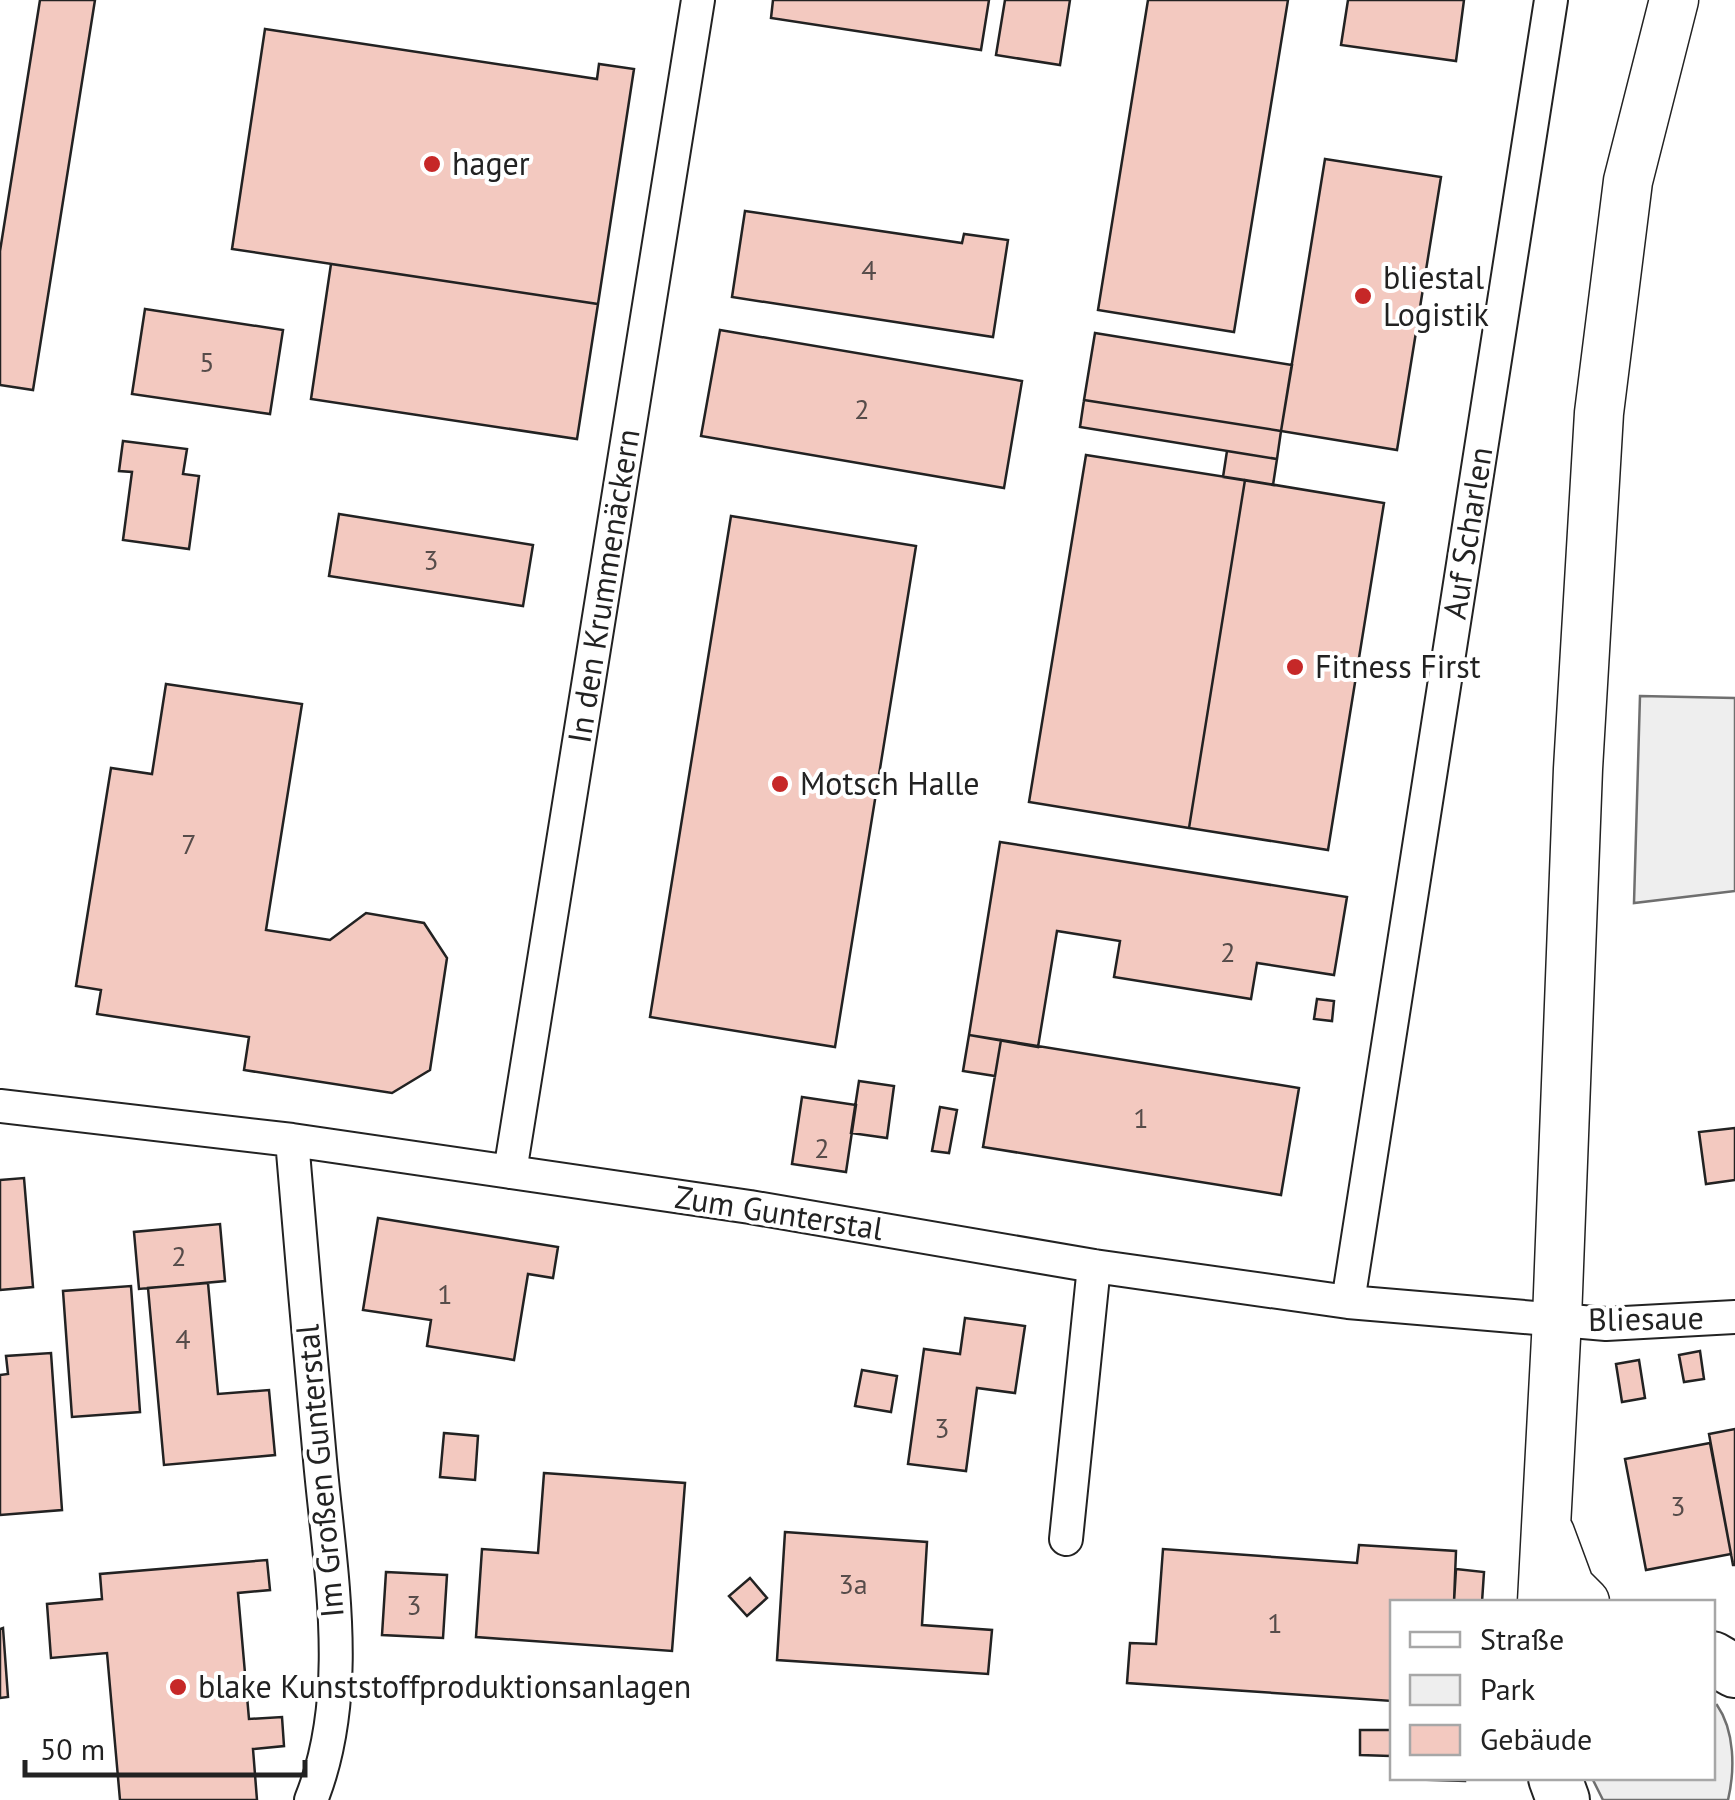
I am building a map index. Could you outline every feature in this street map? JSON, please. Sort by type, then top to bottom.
[{"type":"main road","points":[[1542,1600],[1587,582],[1599,412],[1628,181],[1674,0]]},
{"type":"main road","points":[[1546,1520],[1570,1588],[1583,1600]]},
{"type":"street","name":"In den Krummenäckern","points":[[510,1172],[698,0]]},
{"type":"street","name":"Auf Scharlen","points":[[1348,1302],[1551,0]]},
{"type":"street","name":"Zum Gunterstal","points":[[0,1106],[292,1140],[750,1207],[1094,1266],[1348,1302],[1557,1319]]},
{"type":"street","name":"Im Großen Gunterstal","points":[[292,1140],[330,1572],[336,1688],[329,1744],[311,1800]]},
{"type":"street","points":[[1066,1540],[1094,1266]]},
{"type":"street","name":"Bliesaue","points":[[1557,1319],[1606,1324],[1735,1317]]},
{"type":"green space","points":[[1640,696],[1735,698],[1735,891],[1634,903]]},
{"type":"green space","points":[[1715,1706],[1723,1715],[1732,1751],[1728,1800],[1603,1800],[1593,1780],[1715,1780]]},
{"type":"building","points":[[40,0],[95,0],[33,390],[0,385],[0,251]]},
{"type":"building","points":[[773,0],[989,0],[981,50],[771,18]]},
{"type":"building","points":[[1005,0],[1070,0],[1060,65],[996,55]]},
{"type":"building","points":[[1148,0],[1288,0],[1234,332],[1098,310]]},
{"type":"building","points":[[1348,0],[1464,0],[1456,61],[1341,45]]},
{"type":"building","name":"hager","points":[[265,29],[597,79],[599,64],[634,69],[598,304],[232,249]]},
{"type":"building","name":"bliestal Logistik","points":[[1325,159],[1441,177],[1397,450],[1281,431]]},
{"type":"building","points":[[745,211],[962,243],[964,234],[1008,240],[993,337],[732,297]]},
{"type":"building","points":[[331,264],[598,304],[577,439],[311,399]]},
{"type":"building","points":[[145,309],[283,330],[270,414],[132,394]]},
{"type":"building","points":[[720,330],[1022,381],[1004,488],[701,436]]},
{"type":"building","points":[[1095,333],[1292,365],[1281,431],[1084,400]]},
{"type":"building","points":[[1084,400],[1281,431],[1277,459],[1080,427]]},
{"type":"building","points":[[123,441],[187,449],[183,474],[199,476],[189,549],[123,540],[132,472],[119,471]]},
{"type":"building","points":[[1227,451],[1277,459],[1273,485],[1223,477]]},
{"type":"building","points":[[1086,455],[1245,480],[1189,828],[1029,802]]},
{"type":"building","points":[[1245,480],[1384,503],[1328,850],[1189,828]]},
{"type":"building","points":[[339,514],[533,545],[523,606],[329,576]]},
{"type":"building","points":[[731,516],[916,546],[835,1047],[650,1017]]},
{"type":"building","points":[[166,684],[302,704],[266,930],[330,940],[366,913],[424,923],[447,958],[430,1070],[392,1093],[244,1070],[249,1037],[97,1014],[101,990],[76,986],[111,768],[152,774]]},
{"type":"building","points":[[1000,842],[1347,897],[1334,975],[1257,963],[1251,999],[1114,977],[1120,941],[1057,931],[1038,1047],[969,1035]]},
{"type":"building","points":[[1317,999],[1334,1001],[1332,1021],[1314,1019]]},
{"type":"building","points":[[969,1035],[1001,1040],[995,1076],[963,1071]]},
{"type":"building","points":[[1001,1040],[1299,1088],[1281,1195],[983,1147]]},
{"type":"building","points":[[859,1081],[894,1086],[887,1138],[851,1133]]},
{"type":"building","points":[[802,1097],[856,1105],[846,1172],[792,1164]]},
{"type":"building","points":[[940,1107],[957,1110],[949,1153],[932,1151]]},
{"type":"building","points":[[1735,1128],[1735,1180],[1706,1184],[1699,1132]]},
{"type":"building","points":[[24,1178],[33,1287],[0,1290],[0,1180]]},
{"type":"building","points":[[378,1218],[558,1247],[553,1278],[528,1274],[514,1360],[427,1346],[431,1320],[363,1310]]},
{"type":"building","points":[[220,1224],[225,1281],[139,1289],[134,1232]]},
{"type":"building","points":[[208,1283],[218,1394],[269,1390],[275,1455],[164,1465],[148,1288]]},
{"type":"building","points":[[131,1286],[140,1412],[72,1417],[63,1291]]},
{"type":"building","points":[[965,1318],[1025,1326],[1015,1393],[977,1388],[966,1471],[908,1464],[924,1349],[960,1354]]},
{"type":"building","points":[[1700,1351],[1704,1379],[1684,1382],[1679,1355]]},
{"type":"building","points":[[51,1353],[62,1510],[0,1515],[0,1375],[8,1374],[6,1356]]},
{"type":"building","points":[[1639,1360],[1645,1398],[1622,1402],[1616,1364]]},
{"type":"building","points":[[862,1370],[897,1376],[891,1412],[855,1406]]},
{"type":"building","points":[[1735,1429],[1735,1565],[1733,1565],[1709,1434]]},
{"type":"building","points":[[444,1433],[478,1436],[475,1480],[440,1477]]},
{"type":"building","points":[[1710,1443],[1731,1554],[1646,1570],[1625,1459]]},
{"type":"building","points":[[544,1473],[685,1483],[672,1651],[476,1637],[482,1549],[538,1553]]},
{"type":"building","points":[[785,1532],[927,1542],[922,1625],[992,1630],[988,1674],[777,1660]]},
{"type":"building","points":[[1359,1545],[1456,1551],[1454,1600],[1390,1600],[1390,1701],[1127,1683],[1130,1643],[1156,1644],[1163,1549],[1357,1563]]},
{"type":"building","name":"blake Kunststoffproduktionsanlagen","points":[[267,1560],[270,1590],[238,1593],[249,1719],[282,1717],[284,1746],[253,1749],[257,1800],[120,1800],[107,1653],[51,1658],[47,1604],[102,1599],[100,1574]]},
{"type":"building","points":[[1456,1569],[1484,1572],[1482,1600],[1454,1600]]},
{"type":"building","points":[[386,1572],[447,1575],[443,1638],[382,1635]]},
{"type":"building","points":[[750,1578],[767,1598],[747,1616],[729,1596]]},
{"type":"building","points":[[3,1628],[8,1697],[0,1698],[0,1629]]},
{"type":"building","points":[[1360,1730],[1390,1730],[1390,1756],[1360,1755]]},
{"type":"place","name":"hager","points":[[432,164]]},
{"type":"place","name":"bliestal Logistik","points":[[1363,296]]},
{"type":"place","name":"Fitness First","points":[[1295,667]]},
{"type":"place","name":"Motsch Halle","points":[[780,784]]},
{"type":"place","name":"blake Kunststoffproduktionsanlagen","points":[[178,1687]]}]
